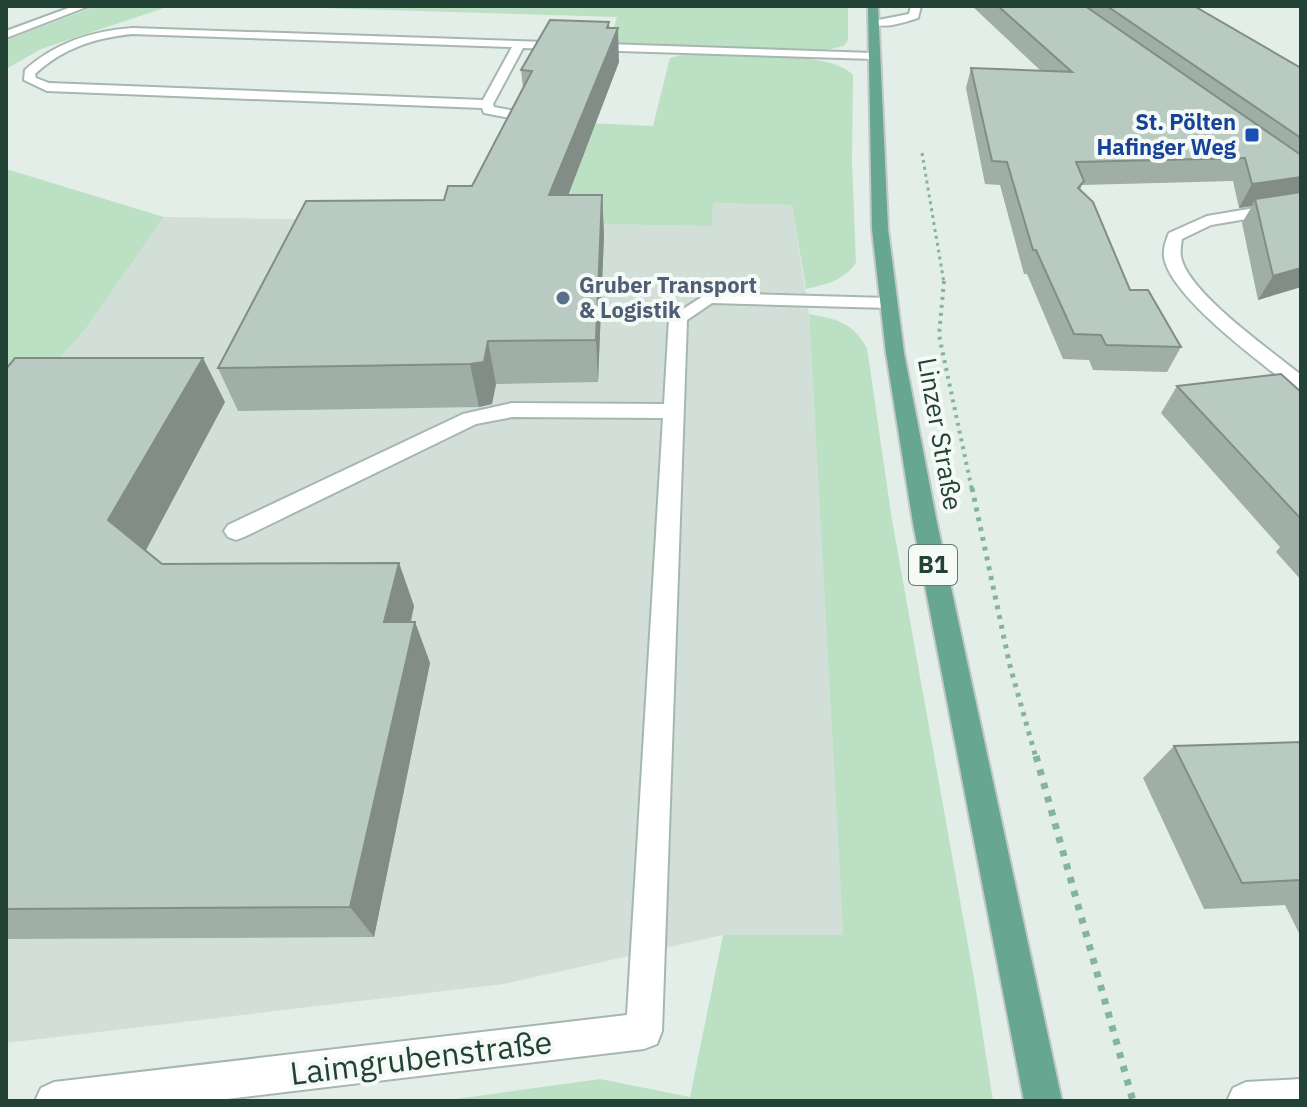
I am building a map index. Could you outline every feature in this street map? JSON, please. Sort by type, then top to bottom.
[{"type":"main road","name":"Linzer Straße","points":[[873,14],[876,163],[888,303],[925,523],[1043,1101]]},
{"type":"street","points":[[6,35],[84,6]]},
{"type":"street","points":[[873,14],[892,22],[914,16],[916,6]]},
{"type":"street","points":[[487,104],[47,87],[30,80],[29,73],[50,55],[66,47],[99,35],[132,31],[873,56]]},
{"type":"street","points":[[516,115],[499,114],[489,110],[487,104],[519,44]]},
{"type":"street","points":[[1301,205],[1207,221],[1175,236],[1172,250],[1173,262],[1199,298],[1301,385]]},
{"type":"street","points":[[236,531],[470,419],[512,410],[673,411],[678,318],[708,298],[888,303]]},
{"type":"street","name":"Laimgrubenstraße","points":[[54,1101],[644,1031],[673,411]]},
{"type":"street","points":[[1246,1101],[1301,1098]]},
{"type":"path","points":[[921,139],[945,287],[939,335],[1010,666],[1133,1101]]},
{"type":"shaded area","name":"Gruber Transport & Logistik","points":[[713,203],[792,205],[809,314],[843,936],[723,935],[504,984],[6,1043],[6,416],[84,331],[164,217],[712,226]]},
{"type":"green space","points":[[96,6],[170,6],[41,49],[6,69],[6,40]]},
{"type":"green space","points":[[253,6],[848,6],[848,40],[844,46],[825,50],[609,43],[617,17]]},
{"type":"green space","points":[[685,54],[800,57],[841,67],[853,75],[856,263],[846,274],[806,289],[792,205],[713,203],[712,226],[529,223],[588,123],[653,126],[670,58]]},
{"type":"green space","points":[[6,169],[164,217],[84,331],[6,416]]},
{"type":"green space","points":[[809,314],[843,323],[855,332],[867,348],[892,520],[993,1101],[442,1101],[600,1079],[690,1097],[723,935],[843,935]]},
{"type":"building","points":[[998,6],[1085,6],[1301,155],[1301,177],[1252,184],[1245,158],[1076,162],[1084,181],[1078,188],[1093,202],[1130,290],[1148,290],[1181,347],[1106,345],[1101,335],[1074,334],[1036,250],[1033,250],[1007,162],[992,161],[971,68],[1072,72]]},
{"type":"building","points":[[1107,6],[1194,6],[1301,68],[1301,138]]},
{"type":"building","points":[[550,20],[609,22],[607,28],[618,28],[549,195],[602,195],[596,340],[488,341],[484,362],[470,364],[218,368],[306,201],[444,200],[448,186],[472,186],[532,71],[521,70]]},
{"type":"building","points":[[1301,192],[1301,268],[1273,276],[1255,199]]},
{"type":"building","points":[[15,358],[203,358],[108,520],[162,564],[399,563],[384,622],[415,622],[350,907],[6,909],[6,369]]},
{"type":"building","points":[[1281,374],[1301,392],[1301,519],[1177,386]]},
{"type":"building","points":[[1301,742],[1301,880],[1242,883],[1174,746]]},
{"type":"place","name":"St. Pölten Hafinger Weg","points":[[1252,135]]},
{"type":"place","name":"Gruber Transport & Logistik","points":[[563,298]]}]
